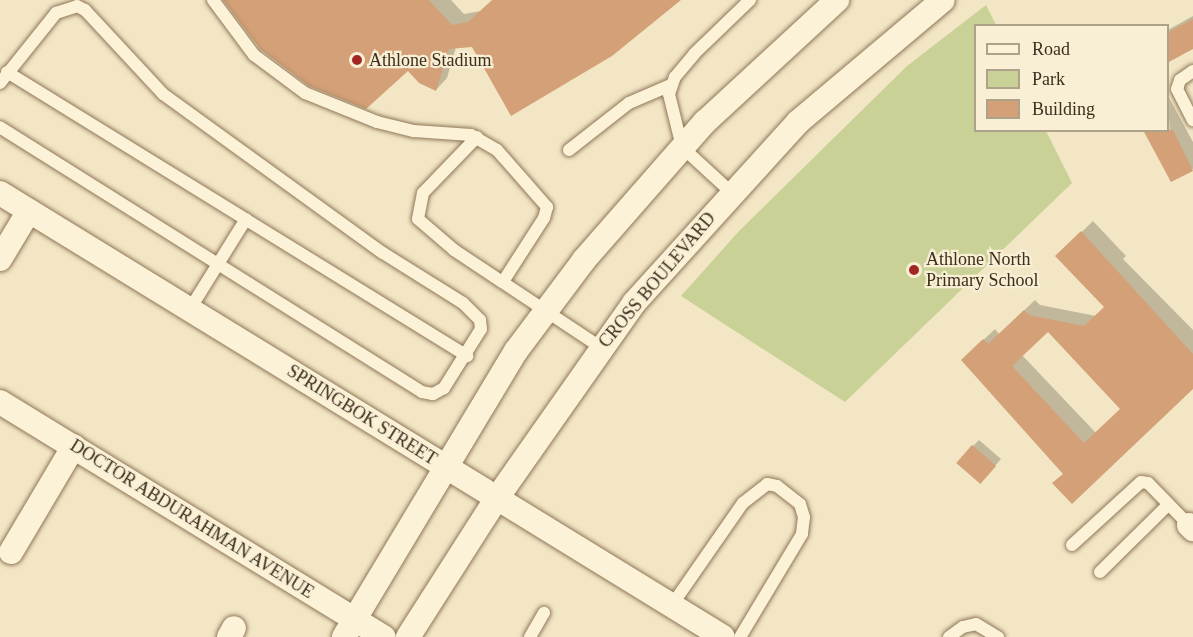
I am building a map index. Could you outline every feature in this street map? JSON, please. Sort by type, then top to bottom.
[{"type":"street","points":[[350,628],[516,351],[584,260],[682,147],[750,78],[837,0]]},
{"type":"street","name":"CROSS BOULEVARD","points":[[408,637],[497,498],[600,347],[647,286],[732,193],[838,86],[943,0]]},
{"type":"street","name":"SPRINGBOK STREET","points":[[0,193],[723,637]]},
{"type":"street","points":[[0,259],[29,211]]},
{"type":"street","name":"DOCTOR ABDURAHMAN AVENUE","points":[[0,402],[74,446],[350,628],[384,637]]},
{"type":"street","points":[[11,552],[74,446]]},
{"type":"lane","points":[[213,0],[254,55],[305,93],[377,122],[414,131],[477,137],[498,150],[548,207],[544,219],[504,280]]},
{"type":"lane","points":[[569,150],[629,103],[671,85],[694,54],[750,0]]},
{"type":"lane","points":[[0,84],[7,72],[56,13],[77,6],[85,10],[163,94],[290,188],[474,312],[481,328],[467,356],[444,388],[433,394],[422,392],[0,128]]},
{"type":"lane","points":[[1193,71],[1180,80],[1177,89],[1193,120]]},
{"type":"lane","points":[[7,72],[467,356]]},
{"type":"lane","points":[[671,85],[669,107],[682,147],[732,193]]},
{"type":"lane","points":[[477,137],[423,193],[417,212],[427,230],[600,347]]},
{"type":"lane","points":[[190,309],[246,219]]},
{"type":"lane","points":[[1072,545],[1141,482],[1148,483],[1191,527]]},
{"type":"lane","points":[[672,605],[742,503],[767,484],[777,486],[800,504],[804,517],[802,534],[740,637]]},
{"type":"lane","points":[[1100,572],[1168,505]]},
{"type":"lane","points":[[530,637],[544,613]]},
{"type":"lane","points":[[949,637],[963,627],[976,624],[998,637]]},
{"type":"green space","points":[[986,5],[996,24],[974,24],[974,132],[1046,132],[1072,183],[845,402],[681,296],[740,230],[907,66]]},
{"type":"building","name":"Athlone Stadium","points":[[223,0],[429,0],[452,25],[468,22],[492,0],[681,0],[612,56],[511,116],[472,47],[449,49],[436,91],[419,83],[408,71],[366,109],[309,86],[260,49]]},
{"type":"building","points":[[1193,19],[1193,49],[1169,62],[1169,32]]},
{"type":"building","points":[[1173,130],[1193,171],[1171,182],[1144,132]]},
{"type":"building","points":[[1081,231],[1193,354],[1193,389],[1072,504],[1052,483],[1063,474],[961,360],[983,339],[988,344],[1024,310],[1029,315],[1084,326],[1104,307],[1055,256]],"holes":[[[1048,332],[1120,409],[1084,443],[1012,366]]]},
{"type":"building","points":[[972,445],[996,466],[980,484],[956,463]]},
{"type":"place","name":"Athlone Stadium","points":[[357,60]]},
{"type":"place","name":"Athlone North Primary School","points":[[914,270]]}]
